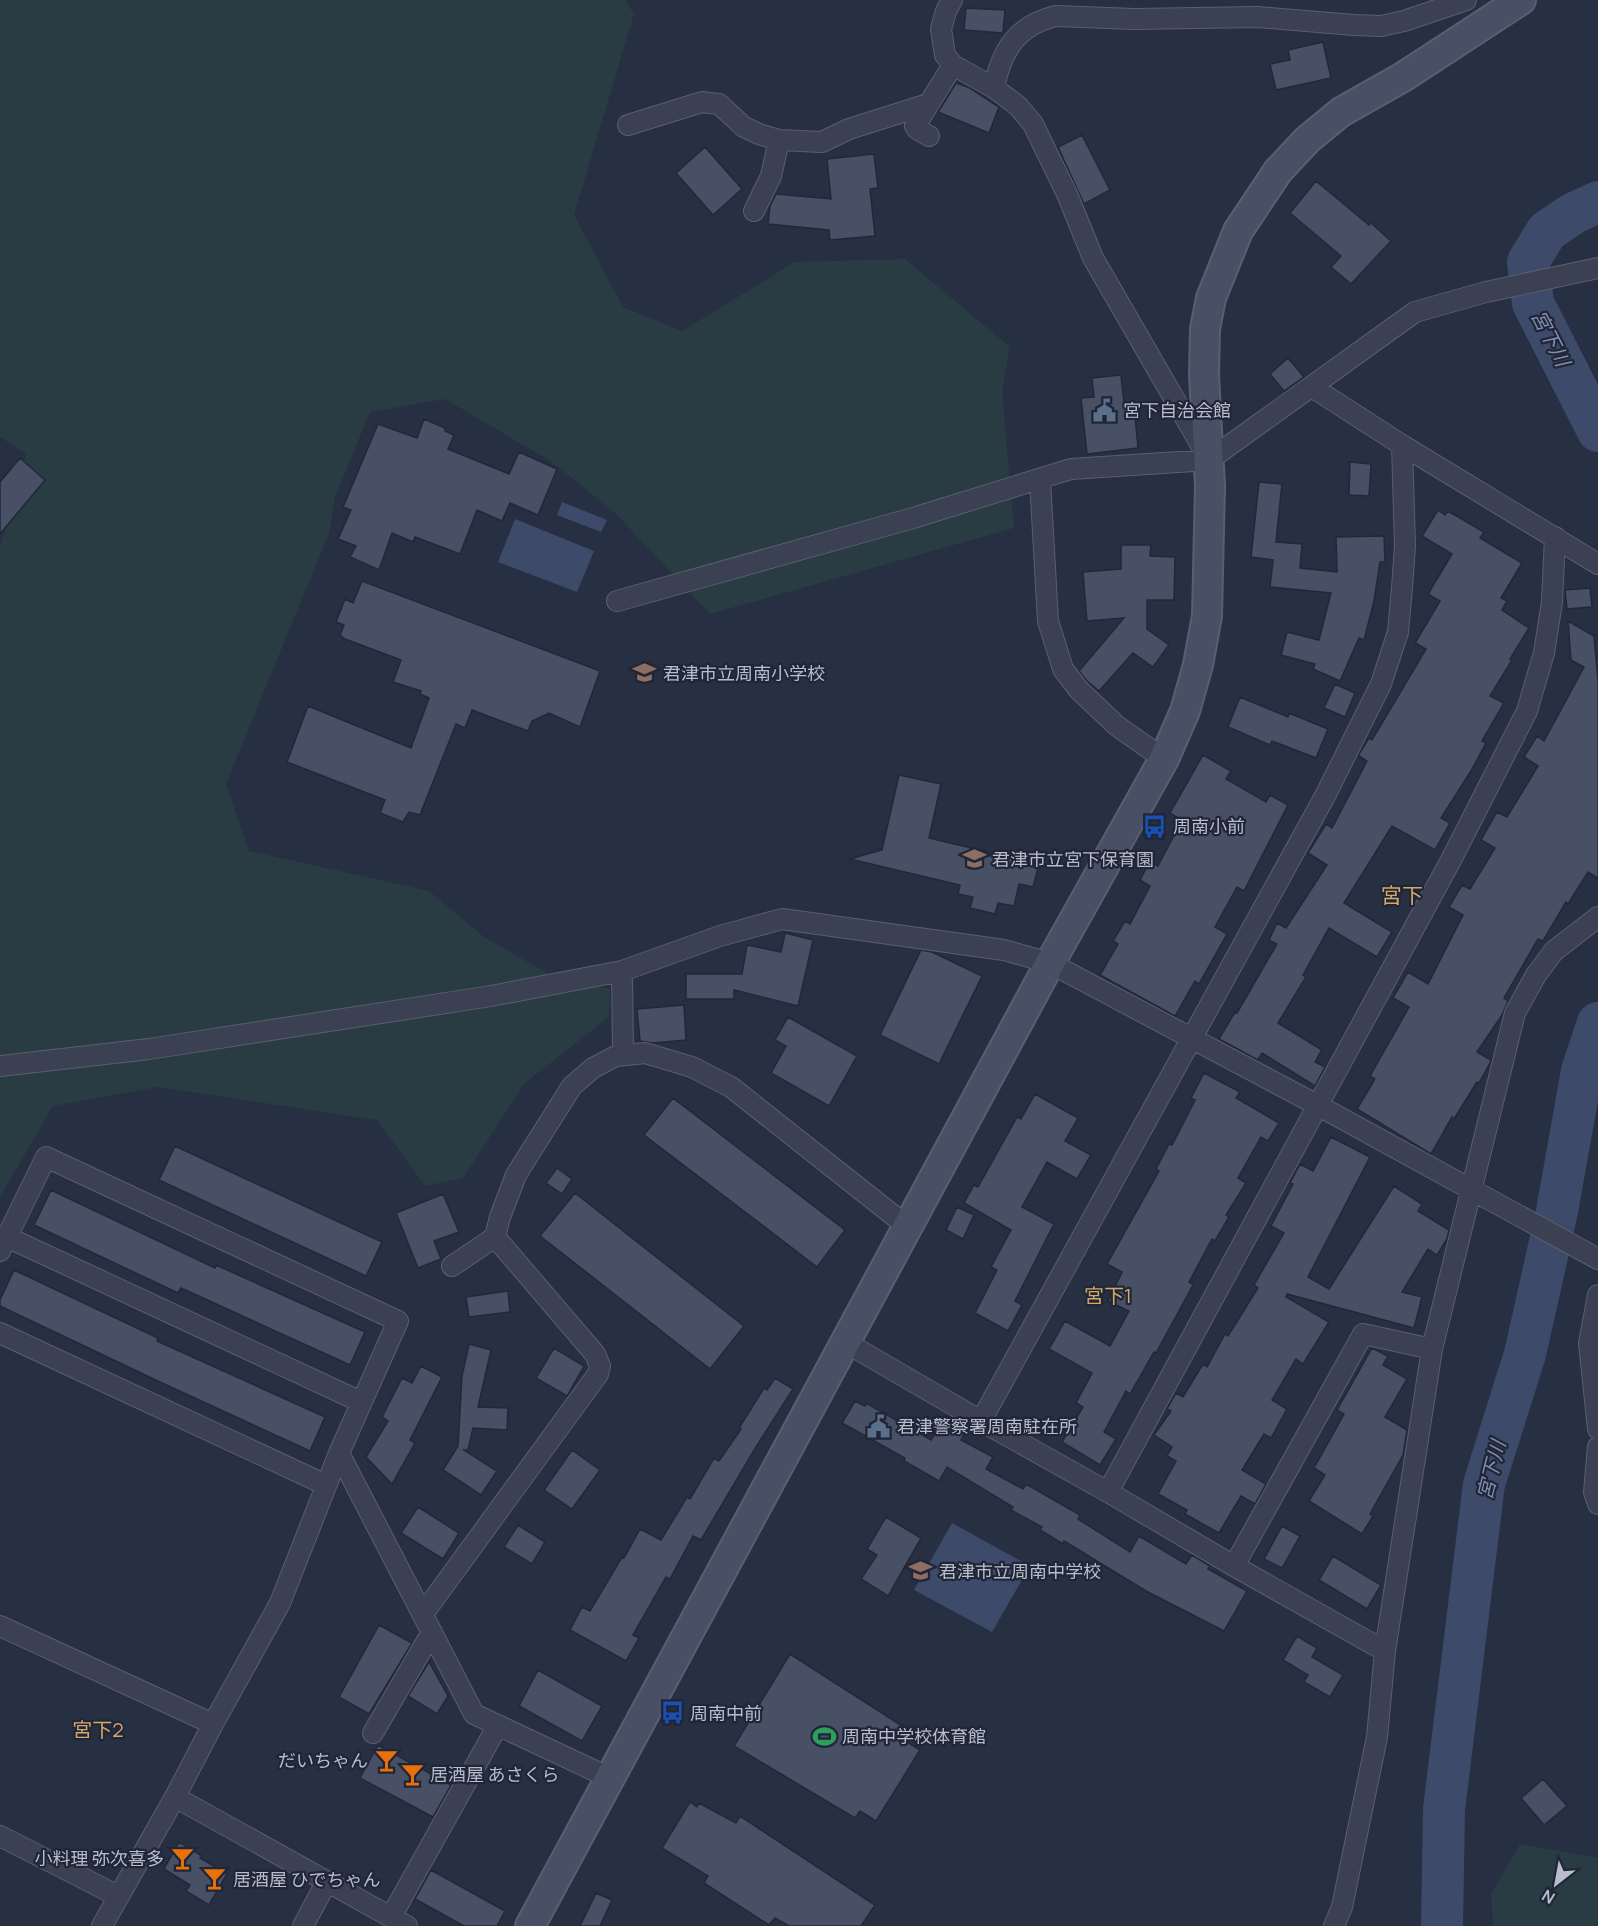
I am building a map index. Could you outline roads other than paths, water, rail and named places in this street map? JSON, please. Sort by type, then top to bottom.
[{"type":"street","points":[[952,0],[941,29],[945,55],[953,65],[994,88],[1018,106],[1033,124],[1067,194],[1093,258],[1209,460]]},
{"type":"street","points":[[994,88],[1003,55],[1011,42],[1025,30],[1047,18],[1056,16],[1134,19],[1257,17],[1354,26],[1381,26],[1404,21],[1466,0]]},
{"type":"street","points":[[530,1926],[1050,963],[1164,759],[1185,711],[1198,665],[1207,616],[1209,460],[1204,375],[1205,329],[1211,298],[1238,231],[1278,171],[1306,140],[1341,112],[1403,77],[1514,2]]},
{"type":"street","points":[[929,136],[915,126],[953,65]]},
{"type":"street","points":[[628,125],[702,102],[719,104],[744,127],[779,140],[822,142],[849,129],[928,104]]},
{"type":"street","points":[[754,211],[771,176],[779,140]]},
{"type":"street","points":[[617,601],[902,521],[1071,469],[1209,460],[1415,312],[1486,292],[1589,271]]},
{"type":"street","points":[[1312,387],[1402,445],[1598,564]]},
{"type":"street","points":[[981,1421],[1325,795],[1381,684],[1398,632],[1402,588],[1405,546],[1402,445]]},
{"type":"street","points":[[1040,479],[1048,621],[1063,669],[1079,690],[1117,726],[1164,759]]},
{"type":"street","points":[[1108,1492],[1451,860],[1527,711],[1544,653],[1552,602],[1555,537]]},
{"type":"street","points":[[1334,1926],[1342,1907],[1377,1737],[1384,1651],[1431,1349],[1515,1013],[1536,975],[1554,951],[1598,916]]},
{"type":"street","points":[[0,1066],[149,1049],[491,996],[622,971],[720,936],[782,919],[1004,950],[1050,963],[1591,1255]]},
{"type":"street","points":[[622,971],[623,1055]]},
{"type":"street","points":[[452,1266],[495,1237],[500,1216],[516,1175],[572,1086],[593,1068],[616,1056],[645,1053],[692,1067],[731,1087],[908,1227]]},
{"type":"street","points":[[102,1926],[280,1603],[339,1453],[398,1322],[46,1157],[4,1244],[361,1402]]},
{"type":"street","points":[[423,1614],[598,1374],[600,1366],[596,1354],[495,1237]]},
{"type":"street","points":[[1598,1296],[1589,1342],[1598,1429]]},
{"type":"street","points":[[0,1333],[326,1485]]},
{"type":"street","points":[[1234,1566],[1363,1334],[1431,1349]]},
{"type":"street","points":[[845,1342],[1384,1651]]},
{"type":"street","points":[[1598,1447],[1594,1492],[1598,1504]]},
{"type":"street","points":[[339,1453],[474,1714],[610,1778]]},
{"type":"street","points":[[0,1626],[213,1724]]},
{"type":"street","points":[[373,1733],[432,1632]]},
{"type":"street","points":[[175,1797],[399,1922],[498,1725]]},
{"type":"street","points":[[0,1836],[118,1896]]},
{"type":"street","points":[[303,1926],[327,1881]]},
{"type":"water","points":[[562,502],[607,520],[601,532],[557,515]]},
{"type":"water","points":[[515,519],[594,551],[577,592],[498,562]]},
{"type":"water","points":[[952,1523],[1030,1566],[992,1632],[914,1590]]},
{"type":"waterway","name":"宮下川","points":[[1598,202],[1574,213],[1547,231],[1528,262],[1533,303],[1598,431]]},
{"type":"waterway","name":"宮下川","points":[[1442,1926],[1444,1809],[1484,1484],[1525,1354],[1557,1211],[1582,1071],[1598,1023]]},
{"type":"place","name":"宮下自治会館","points":[[1105,410]]},
{"type":"place","name":"君津市立周南小学校","points":[[645,673]]},
{"type":"place","name":"周南小前","points":[[1155,826]]},
{"type":"place","name":"君津市立宮下保育園","points":[[974,859]]},
{"type":"place","name":"君津警察署周南駐在所","points":[[879,1426]]},
{"type":"place","name":"君津市立周南中学校","points":[[921,1571]]},
{"type":"place","name":"周南中前","points":[[672,1713]]},
{"type":"place","name":"周南中学校体育館","points":[[824,1736]]},
{"type":"place","name":"だいちゃん","points":[[386,1760]]},
{"type":"place","name":"居酒屋 あさくら","points":[[412,1774]]},
{"type":"place","name":"小料理 弥次喜多","points":[[182,1858]]},
{"type":"place","name":"居酒屋 ひでちゃん","points":[[215,1879]]},
{"type":"district","name":"宮下","points":[[1402,895]]},
{"type":"district","name":"宮下1","points":[[1108,1295]]},
{"type":"district","name":"宮下2","points":[[98,1729]]}]
